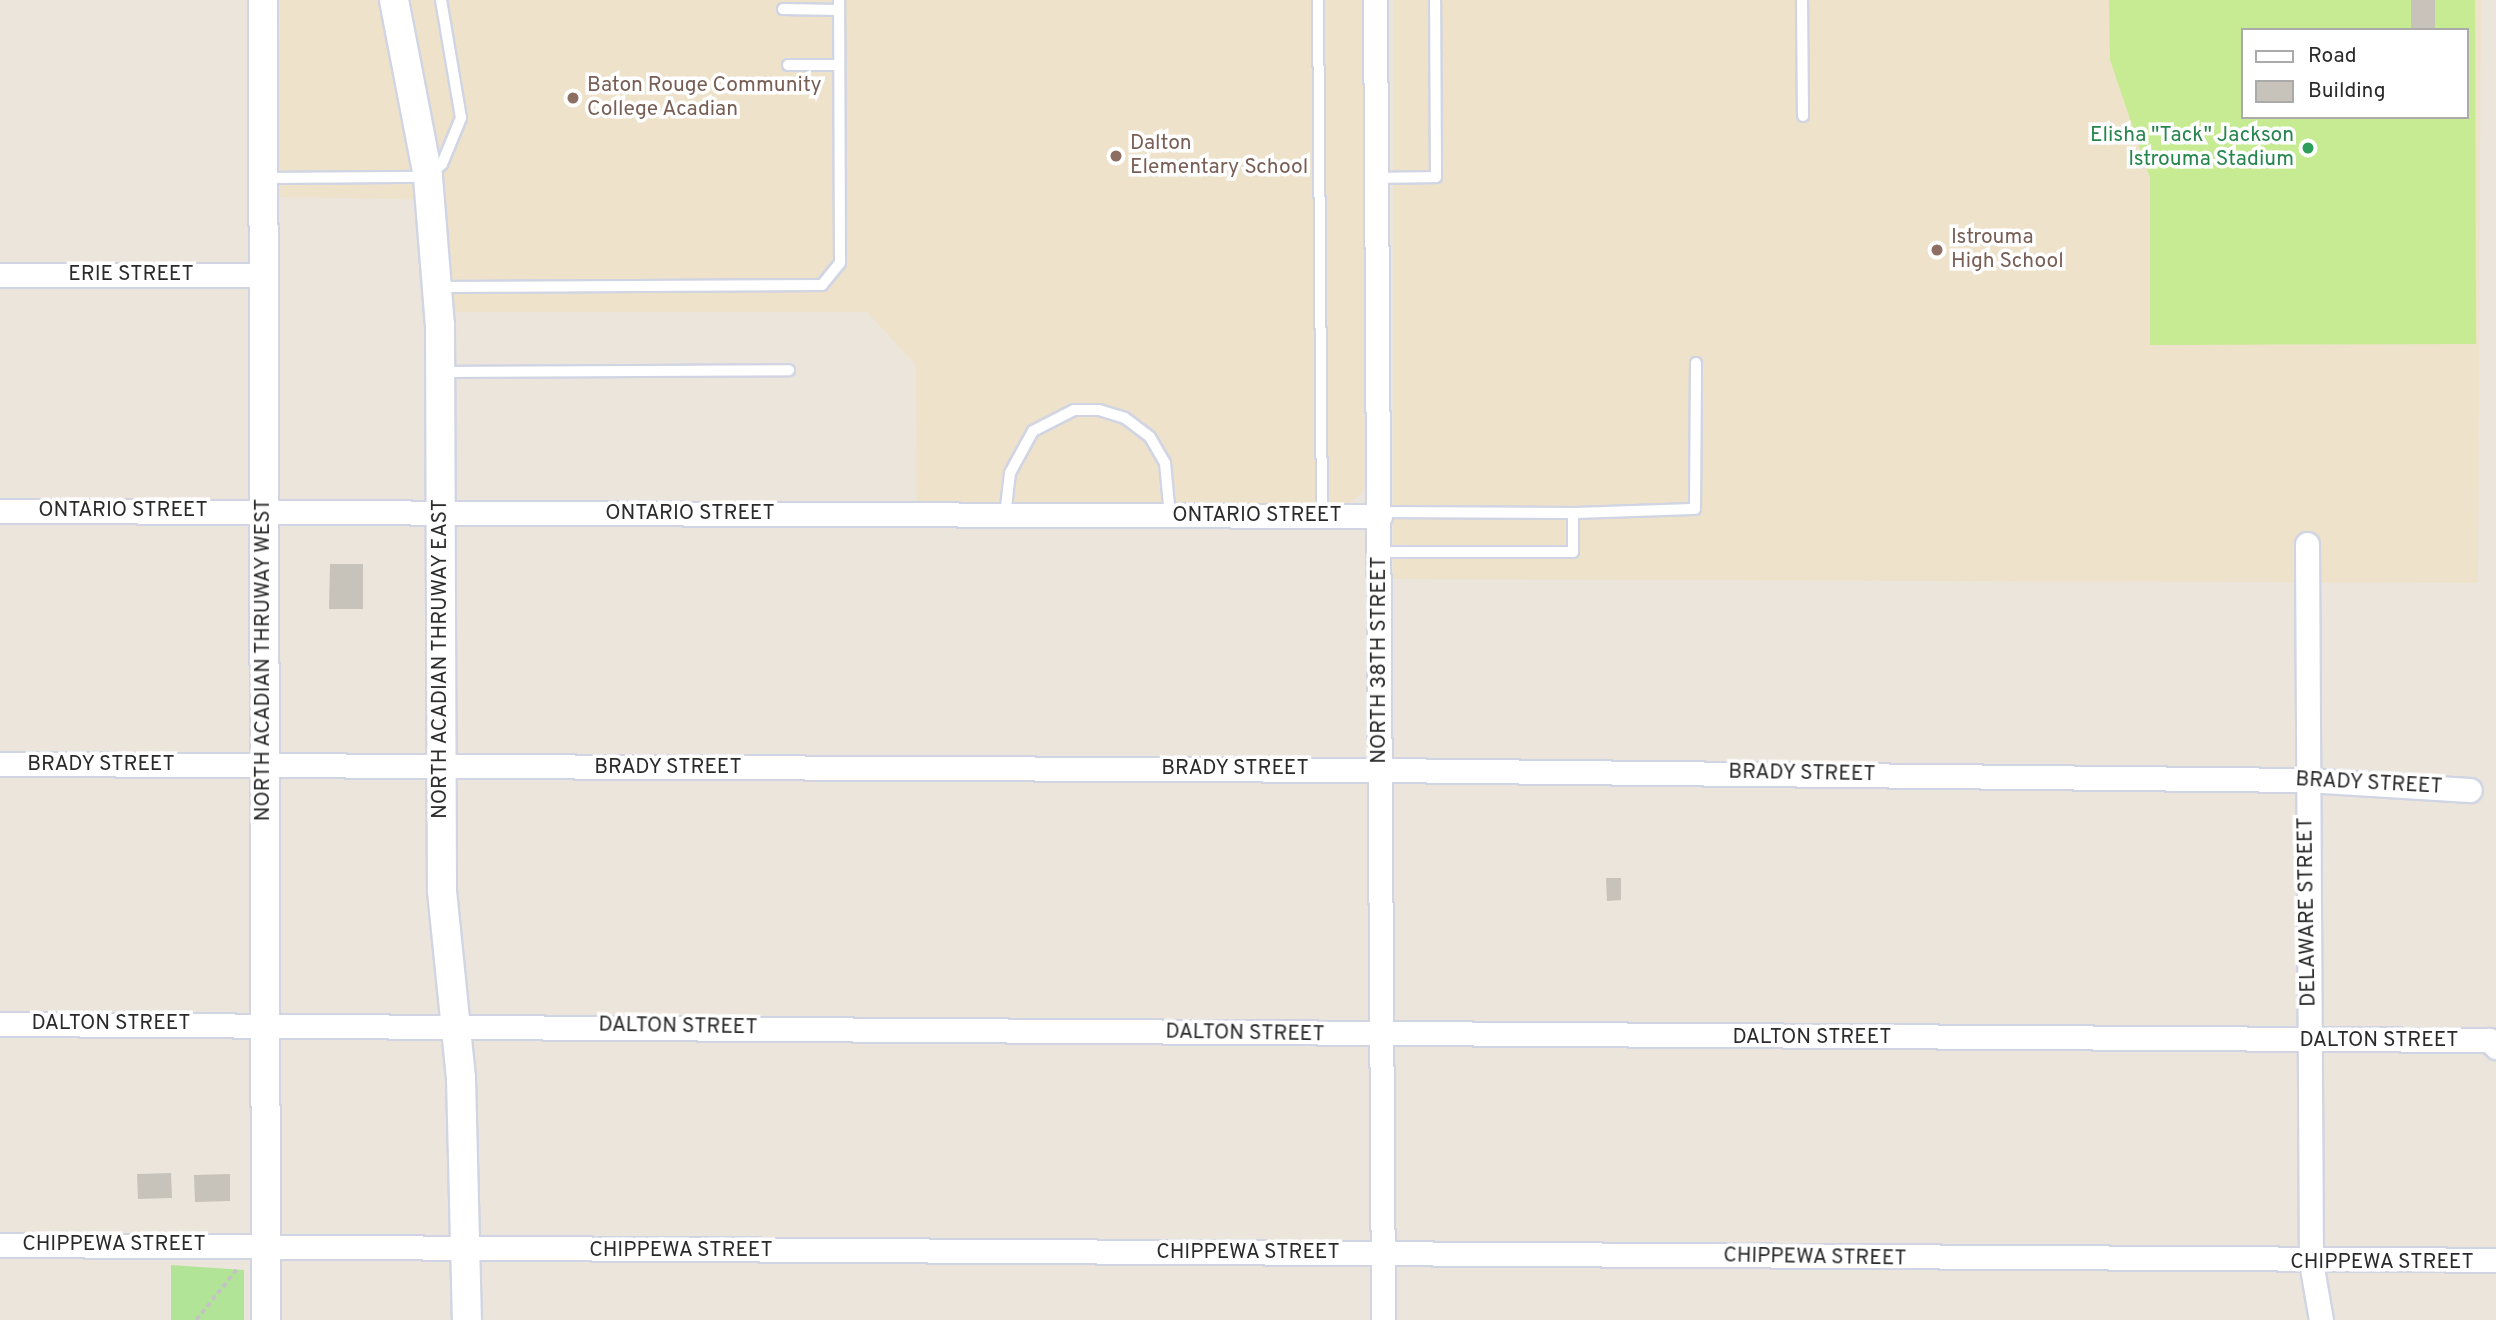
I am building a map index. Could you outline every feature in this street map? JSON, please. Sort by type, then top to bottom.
[{"type":"street","name":"NORTH ACADIAN THRUWAY WEST","points":[[263,0],[264,1024],[256,1252],[266,1320]]},
{"type":"street","name":"NORTH ACADIAN THRUWAY EAST","points":[[394,0],[428,177],[438,287],[443,926],[454,1025],[467,1320]]},
{"type":"street","name":"NORTH 38TH STREET","points":[[1375,0],[1383,1320]]},
{"type":"street","name":"ERIE STREET","points":[[0,275],[263,275]]},
{"type":"street","name":"ONTARIO STREET","points":[[0,511],[1005,516],[1380,514]]},
{"type":"street","name":"DELAWARE STREET","points":[[2307,544],[2306,780],[2311,1262],[2321,1320]]},
{"type":"street","name":"BRADY STREET","points":[[0,764],[1379,770],[2306,780],[2470,790]]},
{"type":"street","name":"DALTON STREET","points":[[0,1024],[454,1025],[1382,1036],[2493,1044]]},
{"type":"street","name":"CHIPPEWA STREET","points":[[0,1245],[256,1252],[464,1250],[2311,1262],[2496,1260]]},
{"type":"lane","points":[[263,178],[428,177],[442,164],[461,118],[441,0]]},
{"type":"lane","points":[[1318,0],[1322,516]]},
{"type":"lane","points":[[1377,178],[1436,177],[1436,0]]},
{"type":"lane","points":[[1802,0],[1803,116]]},
{"type":"lane","points":[[438,287],[822,285],[840,263],[839,5],[783,9]]},
{"type":"lane","points":[[788,65],[839,65]]},
{"type":"lane","points":[[1380,514],[1695,509],[1696,363]]},
{"type":"lane","points":[[440,372],[789,370]]},
{"type":"lane","points":[[1005,516],[1010,473],[1032,431],[1074,410],[1099,410],[1125,418],[1150,437],[1165,463],[1170,516]]},
{"type":"lane","points":[[1380,552],[1573,552],[1573,513]]},
{"type":"path","points":[[196,1320],[256,1252]]},
{"type":"shaded area","points":[[280,0],[1364,0],[1364,490],[1352,502],[1334,504],[917,504],[916,365],[867,312],[453,312],[446,200],[276,197]]},
{"type":"shaded area","name":"Istrouma High School","points":[[1393,0],[2481,0],[2478,583],[1393,579]]},
{"type":"green space","name":"Elisha \"Tack\" Jackson Istrouma Stadium","points":[[2109,0],[2475,0],[2476,344],[2150,345],[2150,178],[2110,60]]},
{"type":"green space","points":[[171,1265],[244,1270],[244,1320],[171,1320]]},
{"type":"building","points":[[2411,0],[2435,0],[2435,28],[2411,28]]},
{"type":"building","points":[[330,564],[363,564],[363,609],[329,609]]},
{"type":"building","points":[[1606,878],[1621,878],[1621,900],[1607,901]]},
{"type":"building","points":[[171,1173],[172,1198],[138,1199],[137,1174]]},
{"type":"building","points":[[230,1174],[230,1201],[195,1202],[194,1175]]},
{"type":"place","name":"Baton Rouge Community College Acadian","points":[[573,98]]},
{"type":"place","name":"Elisha \"Tack\" Jackson Istrouma Stadium","points":[[2308,148]]},
{"type":"place","name":"Dalton Elementary School","points":[[1116,156]]},
{"type":"place","name":"Istrouma High School","points":[[1937,250]]}]
